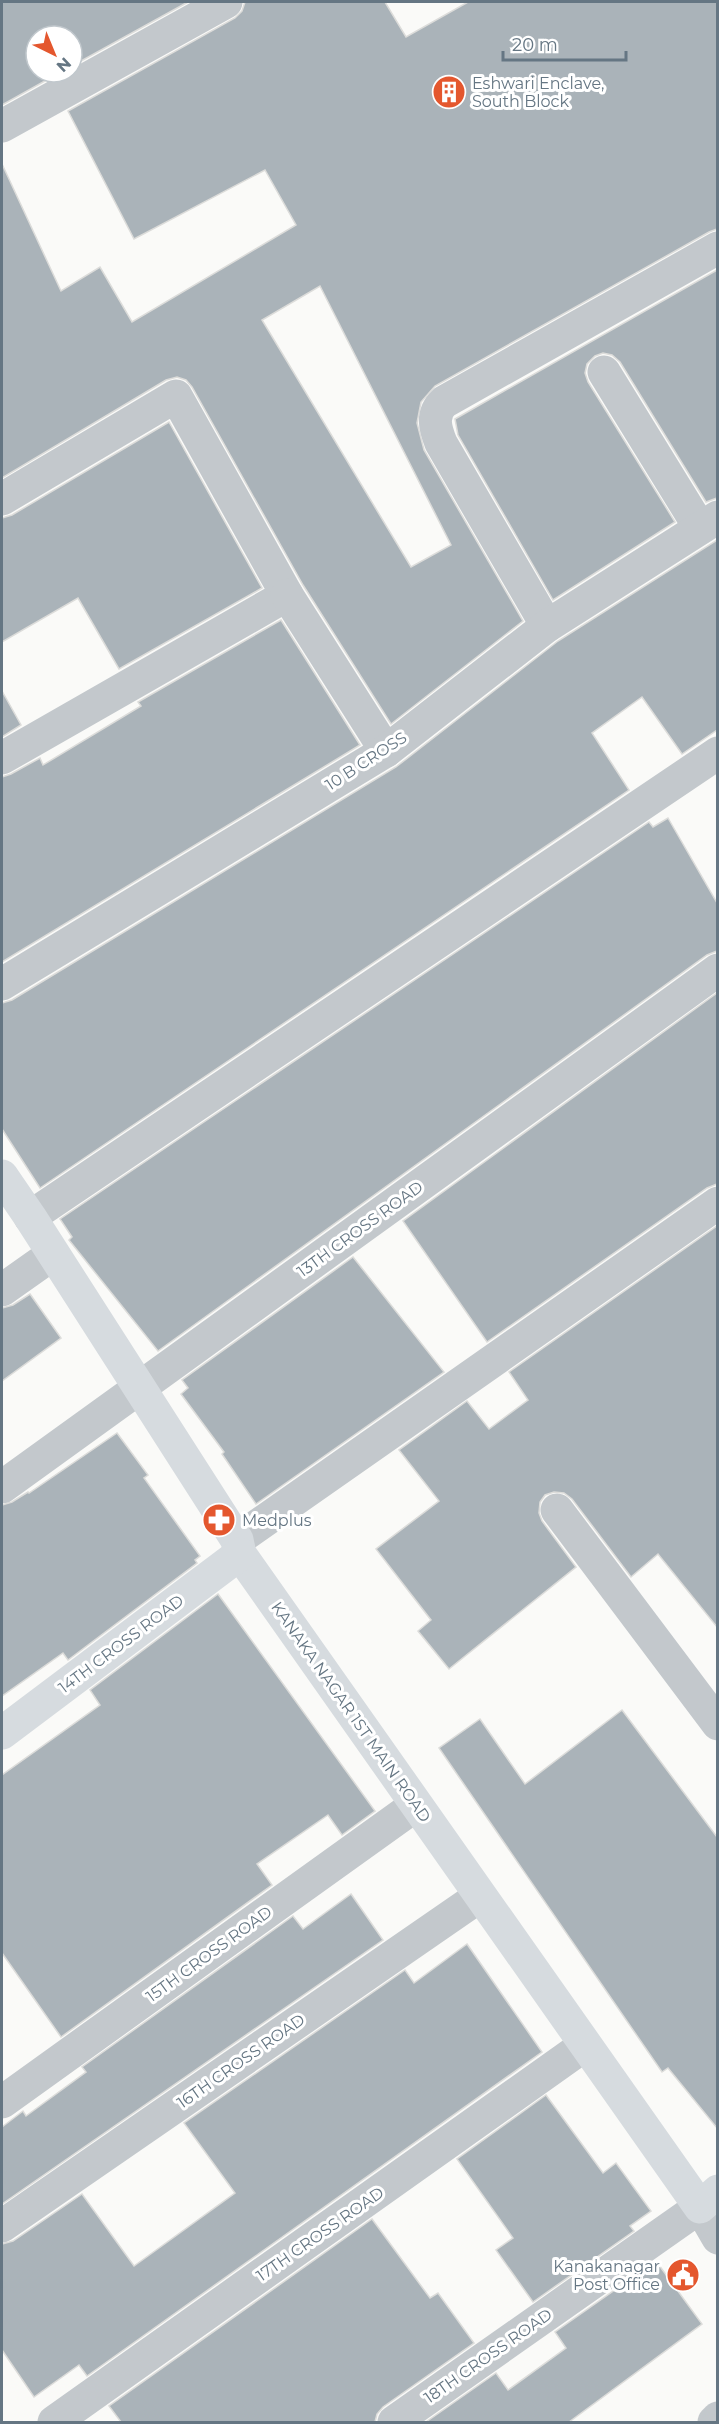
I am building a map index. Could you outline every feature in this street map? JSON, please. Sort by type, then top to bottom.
[{"type":"street","points":[[2,126],[226,2]]},
{"type":"street","points":[[547,626],[441,443],[435,420],[437,408],[717,248]]},
{"type":"street","points":[[604,372],[709,523]]},
{"type":"street","points":[[2,499],[176,396],[287,595],[386,751]]},
{"type":"street","name":"10 B CROSS","points":[[2,984],[386,751],[547,626],[709,523]]},
{"type":"street","points":[[2,758],[287,595]]},
{"type":"street","points":[[30,1217],[717,753]]},
{"type":"street","name":"13TH CROSS ROAD","points":[[2,1487],[717,970]]},
{"type":"street","name":"KANAKA NAGAR 1ST MAIN ROAD","points":[[2,1176],[139,1388],[238,1547],[416,1805],[585,2045],[709,2199],[717,2238]]},
{"type":"street","points":[[238,1547],[717,1203]]},
{"type":"street","points":[[2,1290],[53,1254]]},
{"type":"street","points":[[557,1510],[717,1724]]},
{"type":"street","name":"14TH CROSS ROAD","points":[[2,1734],[238,1547]]},
{"type":"street","name":"15TH CROSS ROAD","points":[[2,2102],[416,1805]]},
{"type":"street","name":"16TH CROSS ROAD","points":[[2,2226],[480,1896]]},
{"type":"street","name":"17TH CROSS ROAD","points":[[54,2422],[585,2045]]},
{"type":"street","name":"18TH CROSS ROAD","points":[[394,2422],[709,2199]]},
{"type":"street","points":[[714,2422],[717,2418]]},
{"type":"building","points":[[2,2],[188,2],[84,59],[84,24],[24,24],[24,84],[40,84],[2,105]]},
{"type":"building","points":[[245,2],[385,2],[406,37],[468,2],[717,2],[717,229],[435,386],[421,402],[417,423],[424,450],[523,621],[391,724],[303,585],[186,380],[177,377],[166,380],[2,478],[2,164],[61,291],[100,267],[132,322],[296,225],[265,170],[134,239],[68,111],[235,18],[242,11]],"holes":[[[320,286],[451,545],[411,567],[262,320]]]},
{"type":"building","points":[[717,270],[717,498],[706,502],[620,362],[612,355],[603,353],[595,356],[587,364],[585,373],[588,382],[675,522],[553,600],[458,435],[455,419]]},
{"type":"building","points":[[169,422],[262,588],[119,669],[78,598],[2,642],[2,518],[12,515]]},
{"type":"building","points":[[717,540],[717,730],[682,754],[642,697],[592,733],[629,790],[40,1188],[2,1129],[2,1003],[12,1000],[396,767],[558,641]]},
{"type":"building","points":[[281,620],[360,745],[2,962],[2,777],[40,758],[43,765],[141,706],[138,702]]},
{"type":"building","points":[[2,691],[21,725],[2,737]]},
{"type":"building","points":[[668,818],[717,903],[717,951],[707,955],[158,1351],[69,1240],[72,1237],[60,1219],[649,822],[653,827]]},
{"type":"building","points":[[717,993],[717,1184],[707,1188],[487,1342],[403,1221]]},
{"type":"building","points":[[717,1226],[717,1627],[658,1554],[631,1577],[572,1499],[564,1493],[554,1492],[545,1495],[540,1502],[539,1513],[542,1521],[576,1567],[449,1669],[418,1631],[431,1620],[376,1549],[439,1501],[399,1450],[467,1401],[489,1429],[528,1400],[509,1372]]},
{"type":"building","points":[[353,1257],[444,1372],[256,1504],[222,1454],[224,1452],[181,1394],[188,1388],[182,1380]]},
{"type":"building","points":[[30,1294],[61,1338],[2,1381],[2,1308],[13,1305]]},
{"type":"building","points":[[117,1433],[148,1475],[144,1478],[200,1556],[195,1560],[197,1563],[68,1660],[63,1653],[2,1696],[2,1505],[29,1493]]},
{"type":"building","points":[[218,1594],[375,1811],[342,1835],[328,1815],[257,1864],[272,1885],[61,2037],[2,1953],[2,1775],[100,1705],[90,1690]]},
{"type":"building","points":[[622,1710],[717,1837],[717,2128],[668,2068],[662,2072],[439,1748],[480,1719],[525,1784]]},
{"type":"building","points":[[351,1894],[383,1940],[2,2204],[2,2127],[23,2111],[26,2116],[86,2072],[82,2067],[293,1916],[303,1929]]},
{"type":"building","points":[[467,1944],[542,2052],[87,2376],[79,2365],[34,2397],[2,2350],[2,2244],[13,2241],[82,2194],[134,2266],[235,2193],[184,2123],[405,1970],[414,1983]]},
{"type":"building","points":[[546,2095],[603,2173],[616,2163],[651,2211],[630,2226],[634,2231],[533,2302],[496,2250],[513,2238],[457,2159]]},
{"type":"building","points":[[372,2219],[430,2298],[438,2293],[474,2343],[383,2407],[377,2414],[375,2422],[121,2422],[109,2406]]},
{"type":"building","points":[[656,2261],[702,2324],[569,2422],[426,2422],[496,2373],[508,2390],[566,2348],[555,2332]]},
{"type":"place","name":"Eshwari Enclave, South Block","points":[[449,92]]},
{"type":"place","name":"Medplus","points":[[219,1520]]},
{"type":"place","name":"Kanakanagar Post Office","points":[[683,2275]]}]
